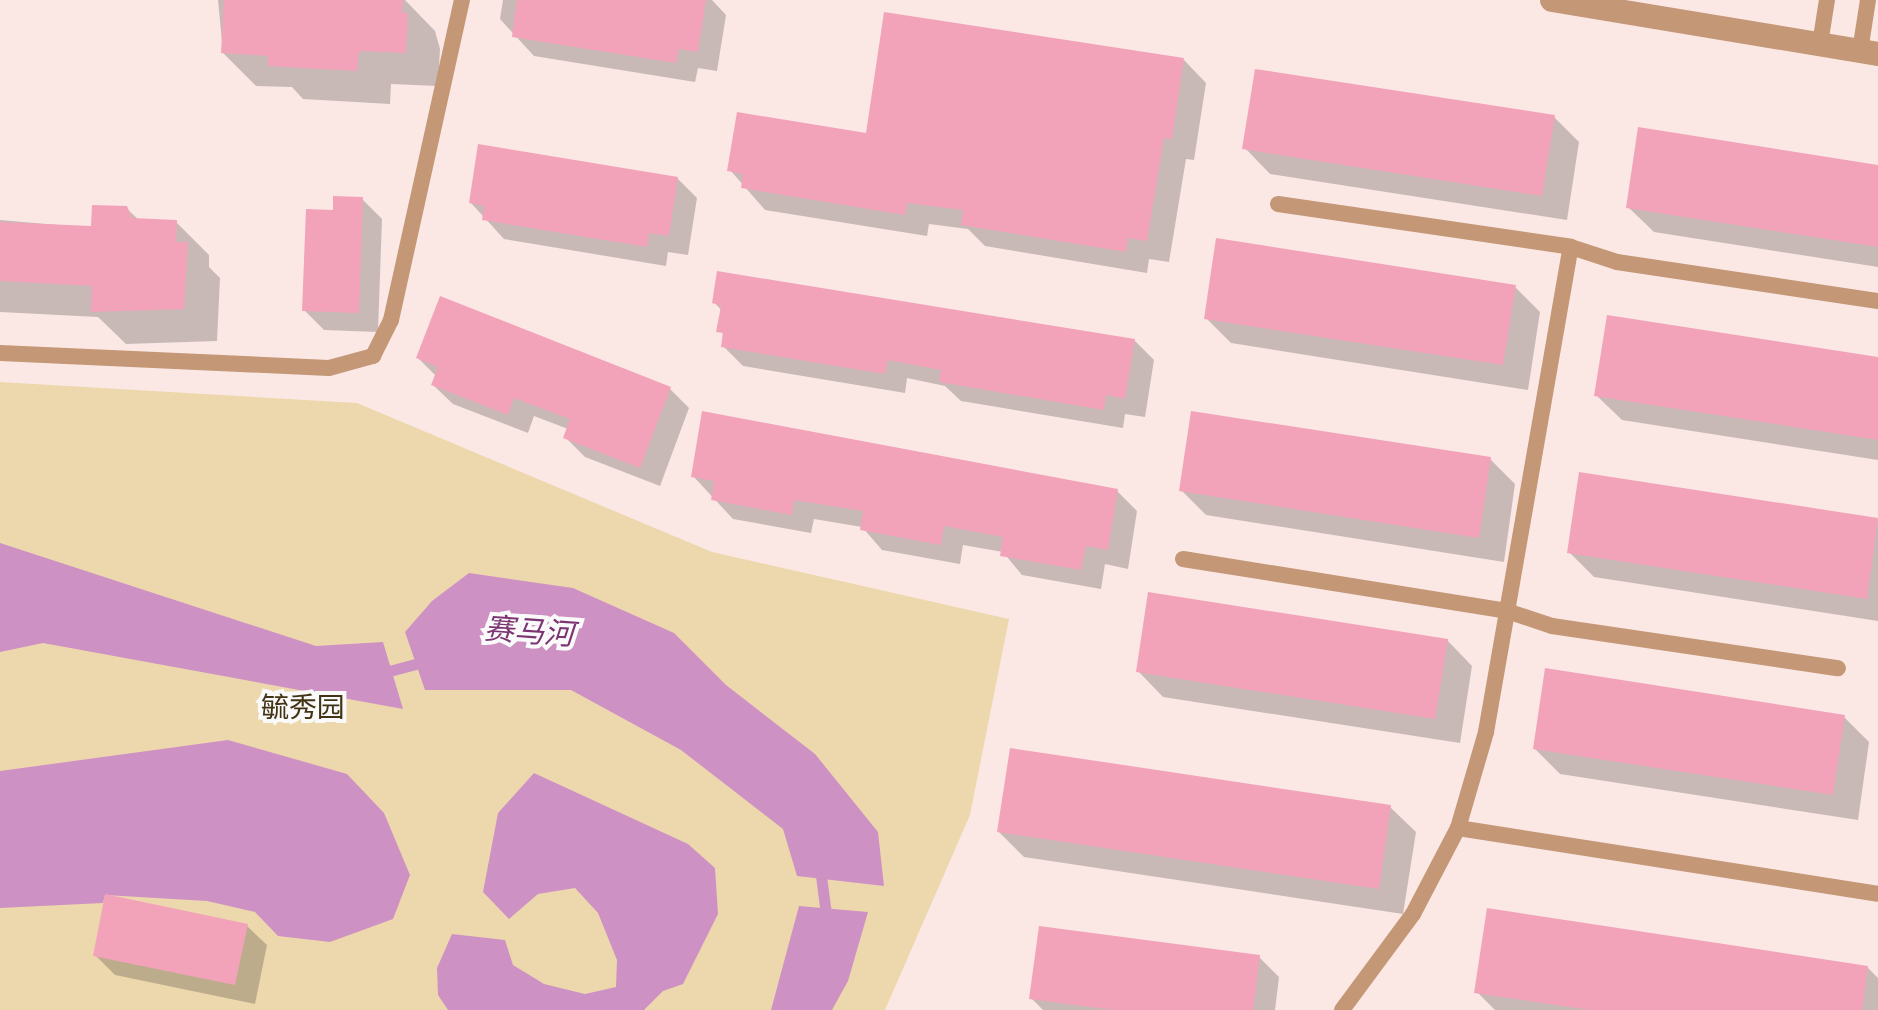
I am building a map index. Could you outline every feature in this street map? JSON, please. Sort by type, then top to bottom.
[{"type":"street","points":[[1552,0],[1869,52]]},
{"type":"lane","points":[[0,353],[329,368],[373,356],[391,320],[462,0]]},
{"type":"lane","points":[[1820,44],[1827,0]]},
{"type":"lane","points":[[1868,0],[1869,52]]},
{"type":"lane","points":[[1278,204],[1571,247],[1617,262],[1878,301]]},
{"type":"lane","points":[[1342,1010],[1413,914],[1458,828],[1486,732],[1571,247]]},
{"type":"lane","points":[[1183,559],[1507,611],[1552,626],[1838,668]]},
{"type":"lane","points":[[1458,828],[1878,894]]},
{"type":"green space","name":"毓秀园","points":[[0,382],[357,403],[712,552],[1009,619],[970,815],[885,1010],[0,1010]]},
{"type":"water","points":[[0,543],[316,646],[383,642],[403,709],[43,643],[0,652]]},
{"type":"water","points":[[469,573],[573,588],[674,633],[726,685],[815,754],[878,832],[884,886],[797,876],[783,829],[681,750],[571,690],[425,690],[405,632],[432,601]]},
{"type":"water","points":[[228,740],[347,774],[384,813],[410,875],[393,919],[330,942],[278,936],[255,912],[207,901],[105,895],[103,903],[0,908],[0,771]]},
{"type":"water","points":[[534,773],[688,844],[715,868],[718,914],[683,984],[663,991],[644,1010],[448,1010],[438,995],[437,968],[452,934],[505,940],[513,965],[544,984],[585,994],[616,987],[617,960],[598,913],[575,888],[538,894],[509,919],[483,892],[498,813]]},
{"type":"water","points":[[799,906],[868,912],[848,981],[832,1010],[771,1010]]},
{"type":"building","points":[[224,0],[403,0],[402,13],[408,13],[406,53],[359,51],[357,71],[268,66],[268,56],[221,53]]},
{"type":"building","points":[[517,0],[706,0],[698,52],[679,49],[676,63],[512,37]]},
{"type":"building","points":[[884,12],[1184,58],[1172,139],[1164,138],[1147,241],[1128,238],[1126,252],[961,225],[963,210],[907,203],[905,215],[741,188],[743,174],[727,171],[737,112],[866,133]]},
{"type":"building","points":[[1255,69],[1555,115],[1542,196],[1242,149]]},
{"type":"building","points":[[1638,127],[1878,165],[1878,247],[1626,208]]},
{"type":"building","points":[[478,144],[678,177],[669,236],[649,233],[647,247],[482,220],[484,206],[469,203]]},
{"type":"building","points":[[333,196],[363,197],[359,313],[302,311],[306,209],[333,210]]},
{"type":"building","points":[[92,205],[127,206],[132,218],[177,220],[176,242],[188,242],[184,309],[91,312],[92,286],[0,281],[0,222],[91,226]]},
{"type":"building","points":[[1216,238],[1516,285],[1503,365],[1204,319]]},
{"type":"building","points":[[717,271],[1135,339],[1125,399],[1106,395],[1104,410],[939,382],[941,370],[888,360],[885,374],[721,347],[723,333],[716,332],[721,306],[712,303]]},
{"type":"building","points":[[440,296],[671,387],[640,468],[563,438],[570,419],[514,398],[508,415],[431,385],[438,367],[416,358]]},
{"type":"building","points":[[1607,315],[1878,357],[1878,440],[1594,396]]},
{"type":"building","points":[[702,411],[1118,489],[1108,550],[1086,546],[1081,570],[1000,556],[1003,537],[944,526],[941,545],[860,530],[863,511],[794,500],[792,515],[711,500],[714,481],[691,477]]},
{"type":"building","points":[[1191,411],[1491,457],[1479,538],[1179,491]]},
{"type":"building","points":[[1579,472],[1878,518],[1867,599],[1567,553]]},
{"type":"building","points":[[1148,592],[1448,639],[1435,719],[1136,672]]},
{"type":"building","points":[[1545,668],[1845,715],[1833,795],[1533,749]]},
{"type":"building","points":[[1010,748],[1391,805],[1379,889],[997,832]]},
{"type":"building","points":[[105,894],[248,924],[235,985],[93,956]]},
{"type":"building","points":[[1487,908],[1868,966],[1862,1010],[1590,1010],[1474,993]]},
{"type":"building","points":[[1039,926],[1260,955],[1253,1010],[1114,1010],[1029,999]]},
{"type":"waterway","name":"赛马河","points":[[378,674],[427,661]]},
{"type":"waterway","name":"赛马河","points":[[820,868],[827,922]]}]
